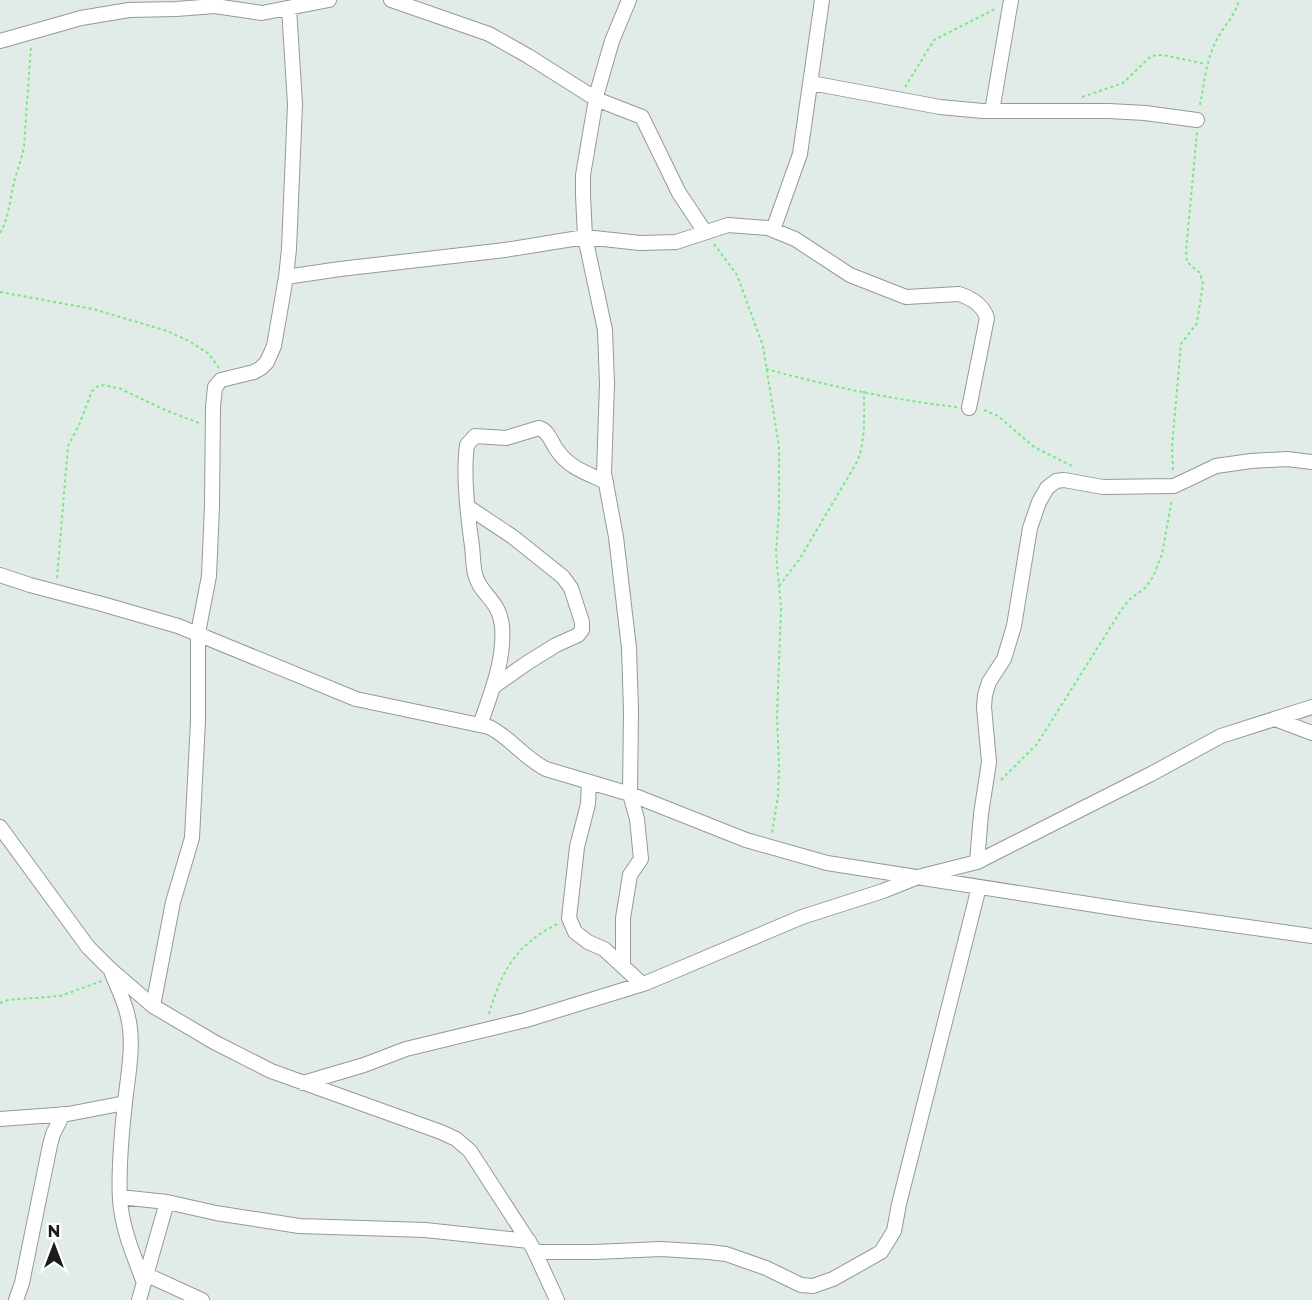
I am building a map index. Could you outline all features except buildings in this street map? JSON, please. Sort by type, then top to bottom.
[{"type":"street","points":[[0,40],[81,18],[129,10],[176,9],[216,3],[262,13],[329,0]]},
{"type":"street","points":[[391,0],[489,34],[596,99],[642,117],[679,193],[705,232]]},
{"type":"street","points":[[623,965],[623,918],[628,882],[631,873],[641,860],[637,819],[630,794],[631,665],[616,537],[606,482],[605,330],[585,237],[583,174],[596,99],[612,41],[629,0]]},
{"type":"street","points":[[773,230],[798,162],[822,0]]},
{"type":"street","points":[[992,111],[1011,0]]},
{"type":"street","points":[[153,1006],[173,902],[192,838],[198,721],[198,633],[209,576],[215,387],[217,383],[226,378],[254,372],[267,362],[274,346],[286,277],[295,104],[289,9]]},
{"type":"street","points":[[811,83],[940,107],[992,111],[1109,111],[1197,120]]},
{"type":"street","points":[[286,277],[505,250],[585,237],[640,243],[676,242],[728,225],[773,230],[795,239],[850,275],[887,291],[906,297],[959,294],[980,305],[987,318],[969,408]]},
{"type":"street","points":[[480,725],[493,687],[503,646],[502,624],[498,608],[480,586],[475,575],[468,507],[466,450],[468,442],[475,436],[506,438],[534,428],[544,429],[566,463],[606,482]]},
{"type":"street","points":[[977,862],[981,814],[990,762],[984,706],[985,695],[989,682],[1004,659],[1014,626],[1030,528],[1039,502],[1047,488],[1056,481],[1064,480],[1103,488],[1174,486],[1216,466],[1251,460],[1287,459],[1312,462]]},
{"type":"street","points":[[468,507],[513,537],[563,577],[571,588],[582,622],[582,630],[578,635],[556,645],[493,687]]},
{"type":"street","points":[[0,575],[198,633],[291,674],[356,699],[480,725],[498,731],[532,762],[546,769],[630,794],[770,848],[827,863],[1312,936]]},
{"type":"street","points":[[303,1083],[364,1065],[406,1049],[483,1031],[642,984],[802,917],[918,877],[977,862],[1221,736],[1312,708]]},
{"type":"street","points":[[1275,719],[1312,733]]},
{"type":"street","points":[[589,782],[588,804],[577,847],[569,918],[575,932],[588,942],[604,949],[642,984]]},
{"type":"street","points":[[0,827],[88,947],[111,973],[153,1006],[252,1061],[303,1083],[456,1139],[476,1158],[532,1246],[557,1300]]},
{"type":"street","points":[[120,1197],[167,1202],[216,1213],[299,1226],[425,1230],[532,1246],[709,1251],[726,1254],[766,1268],[807,1286],[818,1285],[881,1252],[897,1223],[899,1204],[979,887]]},
{"type":"street","points":[[111,973],[125,1002],[129,1018],[131,1050],[125,1103],[120,1197],[123,1227],[146,1279],[202,1300]]},
{"type":"street","points":[[0,1119],[63,1114],[125,1103]]},
{"type":"street","points":[[16,1300],[22,1283],[50,1145],[63,1114]]},
{"type":"street","points":[[139,1300],[167,1202]]},
{"type":"path","points":[[897,100],[934,40],[1011,0]]},
{"type":"path","points":[[985,796],[1037,744],[1120,612],[1153,577],[1162,554],[1174,486],[1172,447],[1181,344],[1197,323],[1203,284],[1200,273],[1187,262],[1186,251],[1197,120],[1208,64],[1217,40],[1237,9],[1239,0]]},
{"type":"path","points":[[0,233],[5,225],[15,179],[22,160],[32,31]]},
{"type":"path","points":[[1075,99],[1123,82],[1151,56],[1175,57],[1208,64]]},
{"type":"path","points":[[705,232],[737,274],[763,346],[779,447],[777,552],[781,608],[777,715],[779,767],[778,796],[770,848]]},
{"type":"path","points":[[0,291],[93,309],[166,331],[189,341],[209,354],[226,378]]},
{"type":"path","points":[[766,369],[817,383],[912,402],[988,411],[998,416],[1034,447],[1080,470]]},
{"type":"path","points":[[56,592],[58,545],[68,446],[92,391],[104,385],[121,388],[165,410],[213,428]]},
{"type":"path","points":[[779,586],[799,560],[857,462],[863,440],[864,391]]},
{"type":"path","points":[[483,1031],[504,973],[515,957],[529,940],[569,918]]},
{"type":"path","points":[[0,1003],[8,999],[60,996],[111,973]]}]
